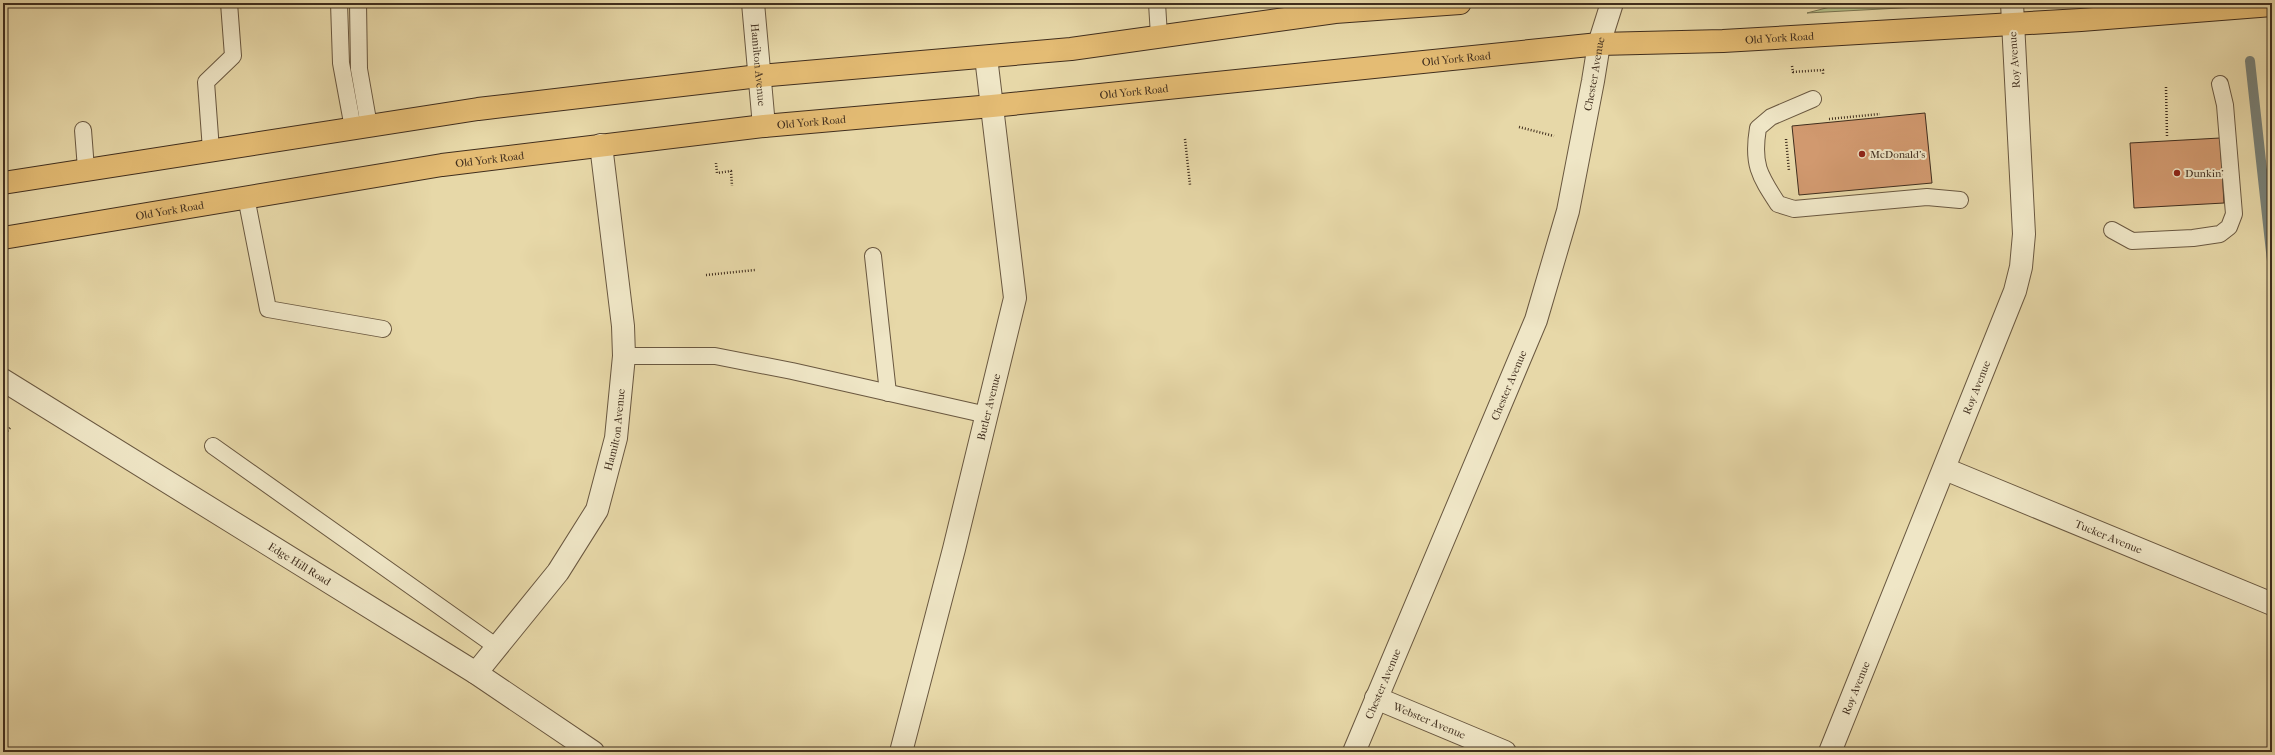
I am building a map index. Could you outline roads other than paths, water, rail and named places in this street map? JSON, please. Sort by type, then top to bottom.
[{"type":"highway","points":[[3,183],[478,109],[759,76],[1071,49],[1159,36],[1293,10],[1460,3]]},
{"type":"highway","name":"Old York Road","points":[[3,238],[442,165],[764,126],[992,106],[1598,44],[1723,41],[2012,13],[2272,5]]},
{"type":"street","name":"Hamilton Avenue","points":[[753,3],[764,126]]},
{"type":"street","name":"Chester Avenue","points":[[1354,752],[1536,320],[1568,211],[1598,44],[1612,3]]},
{"type":"street","name":"Roy Avenue","points":[[1830,752],[2015,291],[2024,234],[2024,198],[2012,13]]},
{"type":"street","name":"Butler Avenue","points":[[901,752],[987,415],[1015,298],[986,57]]},
{"type":"street","name":"Hamilton Avenue","points":[[476,673],[558,572],[597,510],[616,438],[624,356],[623,326],[601,145]]},
{"type":"street","name":"Edge Hill Road","points":[[4,382],[476,673],[593,752]]},
{"type":"street","name":"Tucker Avenue","points":[[1945,468],[2272,604]]},
{"type":"street","name":"Webster Avenue","points":[[1376,698],[1505,752]]},
{"type":"lane","points":[[211,150],[206,82],[233,56],[229,3]]},
{"type":"lane","points":[[339,3],[341,63],[361,127]]},
{"type":"lane","points":[[358,3],[361,127]]},
{"type":"lane","points":[[1157,3],[1159,36]]},
{"type":"lane","points":[[2112,230],[2132,241],[2193,238],[2220,234],[2229,228],[2234,214],[2225,105],[2220,84]]},
{"type":"lane","points":[[1814,99],[1771,117],[1758,128],[1755,150],[1759,174],[1778,204],[1794,209],[1927,197],[1960,200]]},
{"type":"lane","points":[[83,130],[86,169]]},
{"type":"lane","points":[[246,197],[268,309],[383,329]]},
{"type":"lane","points":[[873,256],[888,393]]},
{"type":"lane","points":[[624,356],[715,356],[792,371],[987,415]]},
{"type":"lane","points":[[213,446],[497,647]]},
{"type":"waterway","points":[[2250,61],[2272,261]]},
{"type":"place","name":"McDonald's","points":[[1862,154]]},
{"type":"place","name":"Dunkin'","points":[[2177,173]]}]
